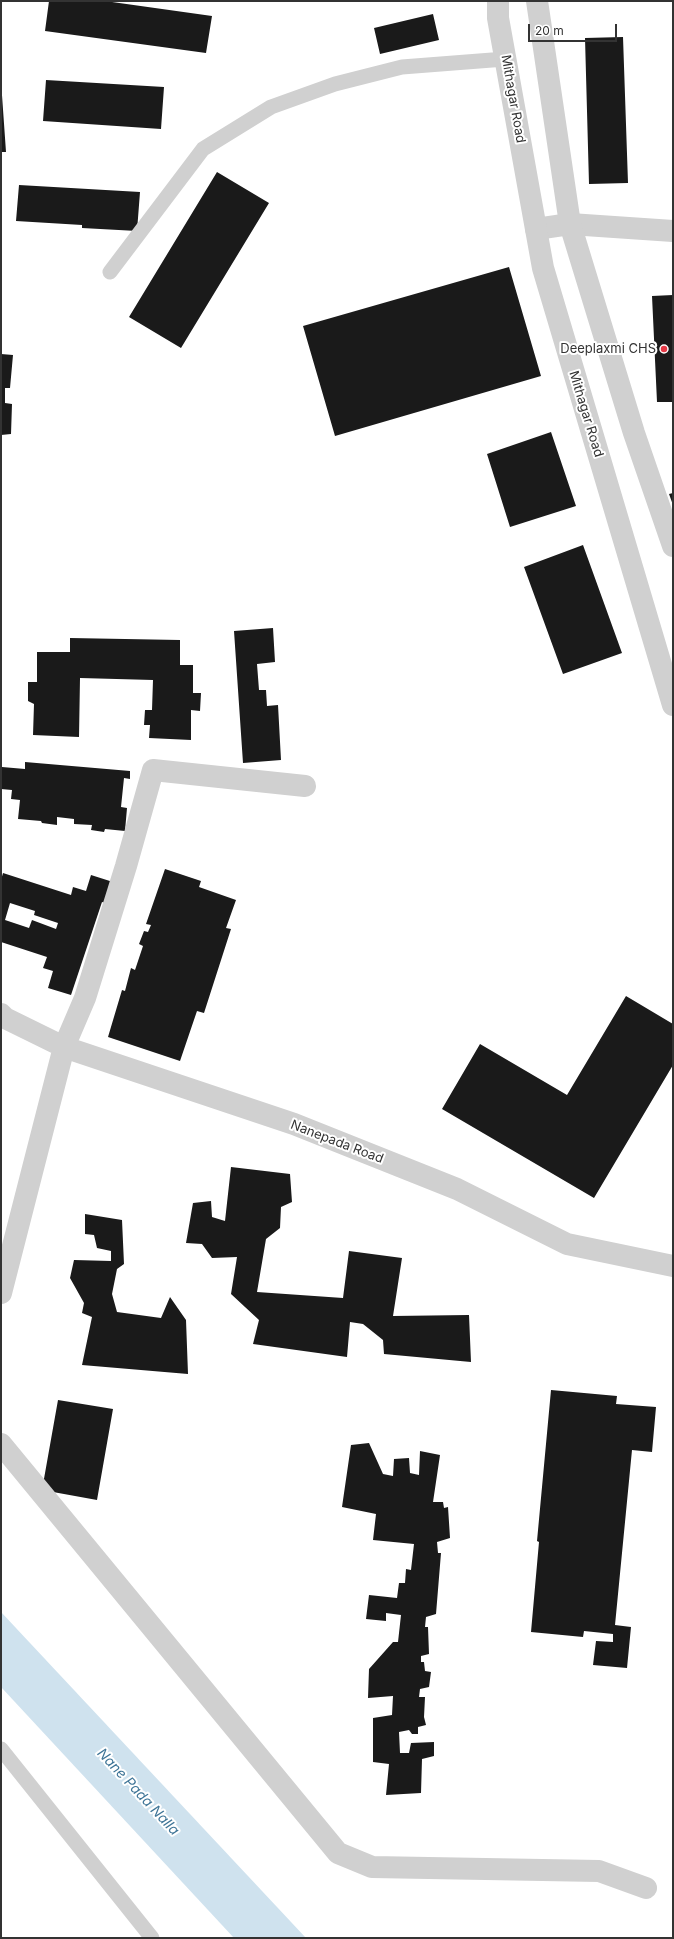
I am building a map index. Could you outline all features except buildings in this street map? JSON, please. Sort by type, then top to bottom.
[{"type":"street","name":"Mithagar Road","points":[[498,1],[498,18],[543,268],[673,705]]},
{"type":"street","points":[[537,1],[570,224],[634,432],[673,546]]},
{"type":"street","points":[[536,229],[570,224],[673,231]]},
{"type":"street","points":[[1,1293],[64,1047],[86,998],[153,770],[305,786]]},
{"type":"street","name":"Nanepada Road","points":[[1,1014],[5,1018],[64,1047],[294,1124],[456,1189],[567,1244],[673,1266]]},
{"type":"street","points":[[1,1444],[338,1853],[372,1867],[599,1871],[646,1888]]},
{"type":"lane","points":[[110,272],[203,149],[271,107],[335,84],[402,67],[506,59]]},
{"type":"lane","points":[[1,1749],[152,1938]]},
{"type":"water","name":"Nane Pada Nalla","points":[[1,1612],[306,1938],[234,1938],[1,1687]]},
{"type":"place","name":"Deeplaxmi CHS","points":[[664,349]]}]
